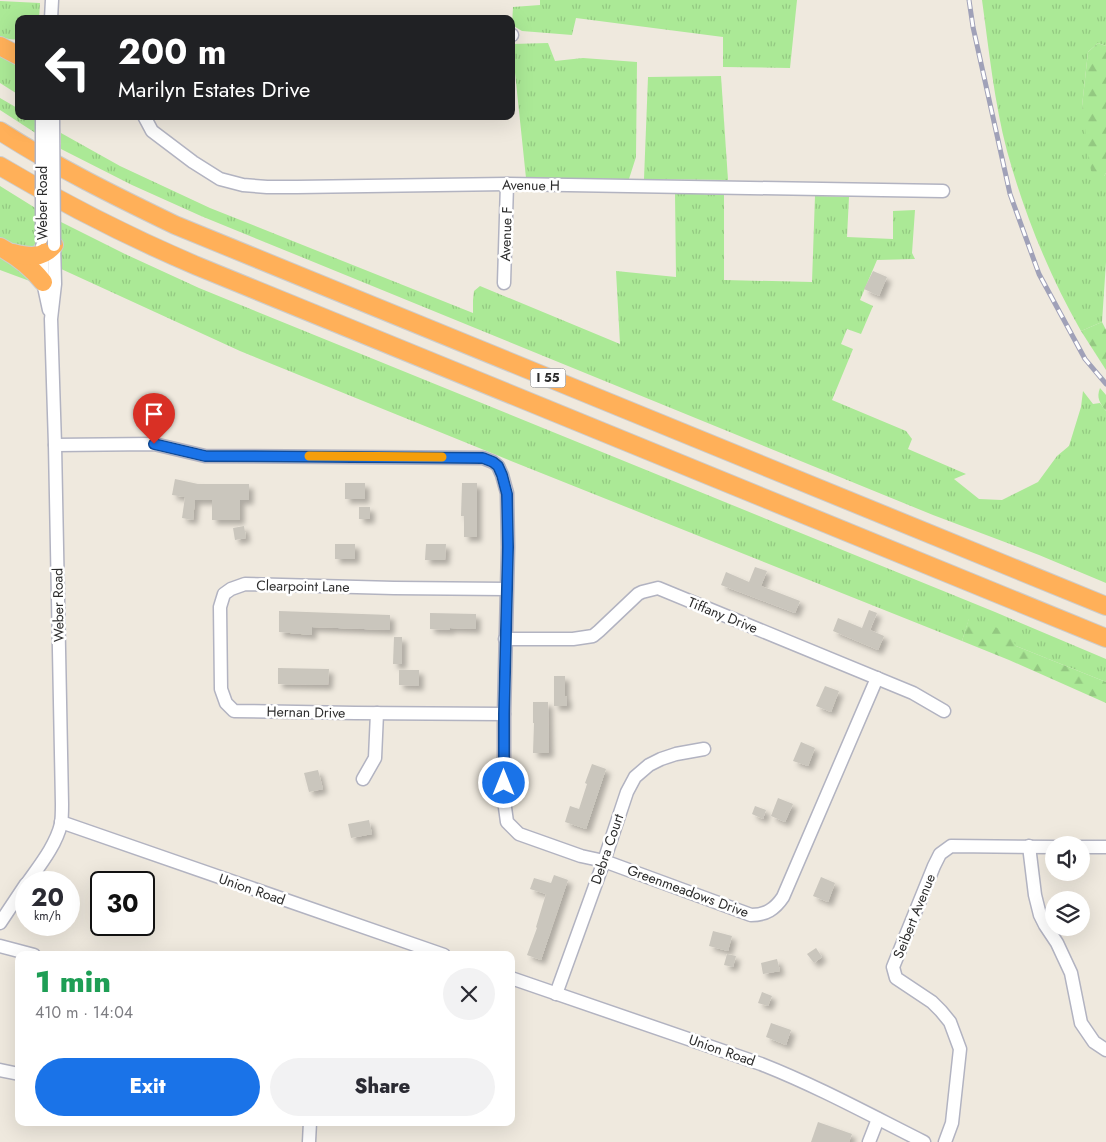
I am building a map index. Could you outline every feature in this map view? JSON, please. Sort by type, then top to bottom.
[{"type":"highway","name":"I 55","points":[[0,131],[67,171],[175,225],[1106,606]]},
{"type":"highway","name":"I 55","points":[[0,166],[88,216],[197,266],[1106,638]]},
{"type":"highway","points":[[5,249],[27,256],[46,246]]},
{"type":"highway","points":[[5,249],[25,263],[43,282]]},
{"type":"street","points":[[51,15],[52,0]]},
{"type":"street","name":"Weber Road","points":[[36,871],[58,834],[61,822],[61,743],[51,319],[55,284],[46,246],[42,120]]},
{"type":"street","name":"Weber Road","points":[[51,319],[43,282],[53,120]]},
{"type":"street","name":"Avenue H","points":[[146,120],[152,131],[193,162],[220,179],[243,185],[296,187],[507,184],[943,191]]},
{"type":"street","name":"Avenue F","points":[[504,283],[507,184]]},
{"type":"street","points":[[55,445],[154,444],[205,456],[483,458],[493,462],[498,466],[502,475],[507,494],[508,547],[504,714]]},
{"type":"street","name":"Clearpoint Lane","points":[[234,711],[226,703],[221,689],[220,607],[224,594],[231,589],[245,584],[506,589]]},
{"type":"street","name":"Tiffany Drive","points":[[506,639],[573,639],[593,636],[638,594],[658,588],[913,693],[944,711]]},
{"type":"street","name":"Greenmeadows Drive","points":[[504,714],[504,800],[508,822],[519,834],[581,856],[604,861],[751,915],[765,914],[772,910],[783,897],[877,678]]},
{"type":"street","name":"Hernan Drive","points":[[234,711],[504,714]]},
{"type":"street","points":[[363,779],[375,758],[377,714]]},
{"type":"street","name":"Debra Court","points":[[556,994],[604,861],[626,792],[635,777],[649,765],[661,759],[704,749]]},
{"type":"street","name":"Union Road","points":[[61,822],[432,951]]},
{"type":"street","name":"Seibert Avenue","points":[[945,1142],[952,1123],[960,1049],[950,1022],[932,1002],[896,978],[893,967],[940,854],[951,846],[1029,846]]},
{"type":"street","points":[[1045,846],[1029,846],[1035,895],[1040,915],[1058,943],[1071,973],[1081,1023],[1094,1042],[1106,1050]]},
{"type":"street","points":[[1090,847],[1106,848]]},
{"type":"street","name":"Weber Road","points":[[0,924],[15,902]]},
{"type":"street","points":[[0,946],[19,951]]},
{"type":"street","name":"Union Road","points":[[515,979],[761,1064],[803,1082],[924,1142]]},
{"type":"street","points":[[0,1070],[15,1073]]},
{"type":"street","points":[[869,1142],[878,1119]]},
{"type":"street","points":[[309,1142],[310,1126]]},
{"type":"green space","points":[[540,0],[797,0],[790,68],[723,67],[723,37],[576,18],[572,35],[522,31],[515,27],[513,7],[540,5]]},
{"type":"green space","points":[[982,0],[1106,0],[1106,46],[1098,43],[1088,52],[1082,106],[1104,176],[1106,173],[1106,262],[1102,322],[1081,331],[1058,288],[1038,243],[1007,151],[992,76]]},
{"type":"green space","points":[[0,1],[40,3],[39,15],[15,15],[15,39],[0,36]]},
{"type":"green space","points":[[548,43],[555,61],[583,58],[637,62],[636,157],[629,179],[526,178],[515,73],[515,44]]},
{"type":"green space","points":[[1098,43],[1106,46],[1106,173],[1104,176],[1097,177],[1091,171],[1082,106],[1088,52]]},
{"type":"green space","points":[[0,52],[15,60],[15,92],[0,83]]},
{"type":"green space","points":[[721,76],[728,180],[644,179],[648,77]]},
{"type":"green space","points":[[0,98],[15,107],[15,120],[0,110]]},
{"type":"green space","points":[[15,120],[36,120],[37,134]]},
{"type":"green space","points":[[61,133],[120,166],[210,208],[473,313],[474,291],[480,286],[620,344],[616,271],[676,277],[675,193],[724,195],[724,280],[812,282],[815,196],[849,197],[847,237],[893,239],[893,211],[915,210],[912,253],[915,259],[877,260],[860,300],[873,306],[861,334],[847,329],[841,344],[853,349],[832,400],[906,431],[912,439],[908,449],[966,474],[954,479],[979,499],[1002,500],[1038,482],[1057,456],[1069,446],[1081,407],[1083,391],[1093,404],[1100,403],[1106,411],[1106,583],[1039,555],[933,515],[201,216],[132,185],[61,149]]},
{"type":"green space","points":[[0,186],[37,209],[37,240],[31,249],[20,249],[0,239]]},
{"type":"green space","points":[[61,222],[199,288],[1106,659],[1106,682],[1016,646],[969,619],[962,641],[240,351],[59,268]]},
{"type":"green space","points":[[0,254],[35,283],[0,270]]},
{"type":"green space","points":[[1102,322],[1106,330],[1106,370],[1081,331]]},
{"type":"green space","points":[[1100,388],[1106,395],[1106,411],[1099,400]]},
{"type":"green space","points":[[969,618],[1009,632],[1016,646],[1106,682],[1106,703],[962,641]]},
{"type":"building","points":[[873,271],[887,277],[879,296],[864,289]]},
{"type":"building","points":[[175,479],[198,484],[249,484],[249,500],[240,500],[240,520],[212,520],[212,500],[195,500],[193,520],[182,518],[185,497],[172,495]]},
{"type":"building","points":[[345,483],[365,483],[365,499],[345,499]]},
{"type":"building","points":[[462,483],[477,483],[477,537],[464,537],[464,516],[461,516]]},
{"type":"building","points":[[359,507],[370,507],[370,519],[359,519]]},
{"type":"building","points":[[244,526],[246,538],[235,540],[233,528]]},
{"type":"building","points":[[335,544],[355,544],[355,559],[335,559]]},
{"type":"building","points":[[426,544],[446,544],[445,560],[425,560]]},
{"type":"building","points":[[755,567],[767,571],[761,586],[800,601],[795,613],[721,585],[726,572],[749,582]]},
{"type":"building","points":[[869,610],[877,613],[870,630],[884,636],[878,650],[833,631],[838,618],[862,628]]},
{"type":"building","points":[[279,611],[390,615],[390,630],[312,627],[312,635],[279,632]]},
{"type":"building","points":[[430,613],[476,614],[476,629],[430,629]]},
{"type":"building","points":[[394,637],[402,637],[402,664],[393,664]]},
{"type":"building","points":[[278,668],[329,669],[328,685],[278,684]]},
{"type":"building","points":[[399,670],[419,670],[419,686],[399,685]]},
{"type":"building","points":[[554,676],[565,676],[567,706],[554,706]]},
{"type":"building","points":[[825,686],[839,691],[831,712],[816,706]]},
{"type":"building","points":[[533,702],[548,702],[549,753],[533,753]]},
{"type":"building","points":[[801,742],[815,748],[808,766],[793,761]]},
{"type":"building","points":[[592,764],[606,769],[586,829],[565,822],[570,806],[579,809]]},
{"type":"building","points":[[318,770],[323,789],[309,792],[304,773]]},
{"type":"building","points":[[778,798],[793,804],[785,822],[771,816]]},
{"type":"building","points":[[755,806],[766,810],[763,819],[752,814]]},
{"type":"building","points":[[369,820],[372,834],[351,838],[348,824]]},
{"type":"building","points":[[554,875],[568,880],[541,960],[527,955],[537,928],[546,894],[530,889],[534,878],[551,883]]},
{"type":"building","points":[[821,877],[835,883],[828,902],[813,896]]},
{"type":"building","points":[[713,931],[732,936],[728,951],[709,946]]},
{"type":"building","points":[[816,948],[822,957],[814,963],[807,954]]},
{"type":"building","points":[[727,954],[736,956],[733,967],[724,965]]},
{"type":"building","points":[[777,959],[780,971],[763,974],[761,963]]},
{"type":"building","points":[[762,992],[772,996],[768,1006],[758,1003]]},
{"type":"building","points":[[771,1023],[791,1030],[786,1045],[766,1037]]},
{"type":"building","points":[[818,1122],[852,1134],[849,1142],[811,1142]]},
{"type":"railway","points":[[969,0],[973,27],[1010,194],[1039,274],[1085,359],[1106,384]]},
{"type":"slow traffic","points":[[309,456],[442,457]]},
{"type":"route","points":[[154,444],[205,456],[483,458],[496,463],[502,475],[507,494],[508,547],[504,783]]}]
